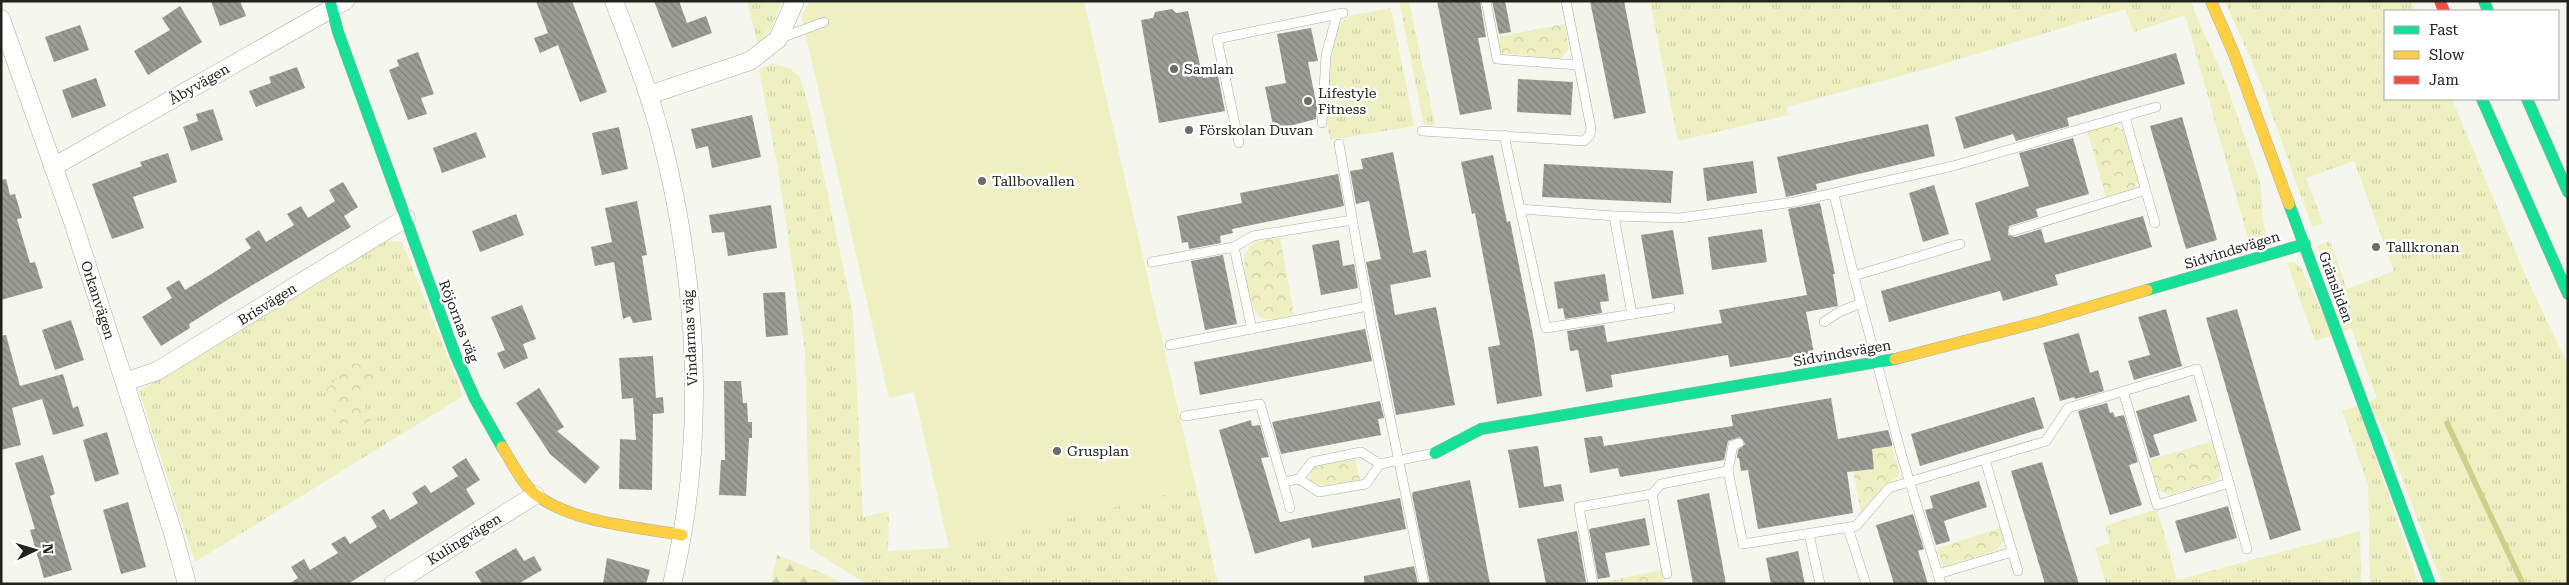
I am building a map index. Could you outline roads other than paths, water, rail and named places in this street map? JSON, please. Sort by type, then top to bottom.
[{"type":"main road","name":"Gränsliden","points":[[2211,1],[2234,54],[2430,584]]},
{"type":"main road","name":"Röjornas väg","points":[[336,4],[338,32],[455,354],[472,393],[502,447],[536,495],[554,506],[572,512],[682,535]]},
{"type":"main road","points":[[2482,100],[2568,294]]},
{"type":"main road","points":[[2527,100],[2568,192]]},
{"type":"main road","name":"Sidvindsvägen","points":[[1435,453],[1481,429],[1876,364],[2048,320],[2304,244]]},
{"type":"street","name":"Vindarnas väg","points":[[614,1],[649,95],[670,176],[689,300],[692,346],[692,447],[689,496],[672,584]]},
{"type":"street","points":[[649,95],[750,61],[778,39],[795,1]]},
{"type":"street","name":"Åbyvägen","points":[[54,166],[336,4]]},
{"type":"street","name":"Orkanvägen","points":[[1,18],[54,166],[124,382],[186,584]]},
{"type":"street","name":"Brisvägen","points":[[124,382],[158,371],[406,218]]},
{"type":"street","name":"Kulingvägen","points":[[393,584],[536,495]]},
{"type":"lane","points":[[1486,1],[1498,59],[1578,65]]},
{"type":"lane","points":[[1422,131],[1584,140],[1590,135],[1591,128],[1566,1]]},
{"type":"lane","points":[[1239,143],[1218,39],[1340,14],[1326,56],[1322,123]]},
{"type":"lane","points":[[778,39],[824,22]]},
{"type":"lane","points":[[1521,209],[1614,216],[1694,217],[1834,195],[1996,155],[2156,107]]},
{"type":"lane","points":[[2125,117],[2155,223]]},
{"type":"lane","points":[[1504,135],[1546,328],[1670,308]]},
{"type":"lane","points":[[1339,144],[1368,306],[1424,584]]},
{"type":"lane","points":[[2013,231],[2146,190]]},
{"type":"lane","points":[[1834,195],[1876,364],[1941,584]]},
{"type":"lane","points":[[1614,216],[1632,314]]},
{"type":"lane","points":[[1152,262],[1234,247],[1253,236],[1352,220]]},
{"type":"lane","points":[[1854,276],[1960,244]]},
{"type":"lane","points":[[1234,247],[1252,329]]},
{"type":"lane","points":[[1824,322],[1838,312],[1861,304]]},
{"type":"lane","points":[[1170,345],[1368,306]]},
{"type":"lane","points":[[1739,443],[1733,445],[1728,471],[1743,544],[1848,528],[1856,526],[1889,488],[2046,441],[2068,408],[2197,369],[2247,549]]},
{"type":"lane","points":[[2123,392],[2156,505],[2229,483]]},
{"type":"lane","points":[[1185,416],[1260,404],[1290,508]]},
{"type":"lane","points":[[1283,482],[1299,479],[1312,462],[1361,452],[1380,464],[1366,484],[1319,492],[1299,479]]},
{"type":"lane","name":"Sidvindsvägen","points":[[1380,464],[1435,453]]},
{"type":"lane","points":[[1985,460],[2018,571]]},
{"type":"lane","points":[[1593,584],[1579,508],[1652,494],[1661,484],[1728,471]]},
{"type":"lane","points":[[1652,494],[1667,574]]},
{"type":"lane","points":[[1848,528],[1866,584]]},
{"type":"lane","points":[[1809,534],[1820,584]]},
{"type":"lane","points":[[1938,574],[2012,552]]},
{"type":"waterway","points":[[2447,423],[2523,584]]},
{"type":"place","name":"Samlan","points":[[1174,69]]},
{"type":"place","name":"Lifestyle Fitness","points":[[1308,101]]},
{"type":"place","name":"Förskolan Duvan","points":[[1189,130]]},
{"type":"place","name":"Tallbovallen","points":[[982,181]]},
{"type":"place","name":"Tallkronan","points":[[2376,247]]},
{"type":"place","name":"Grusplan","points":[[1057,451]]}]
